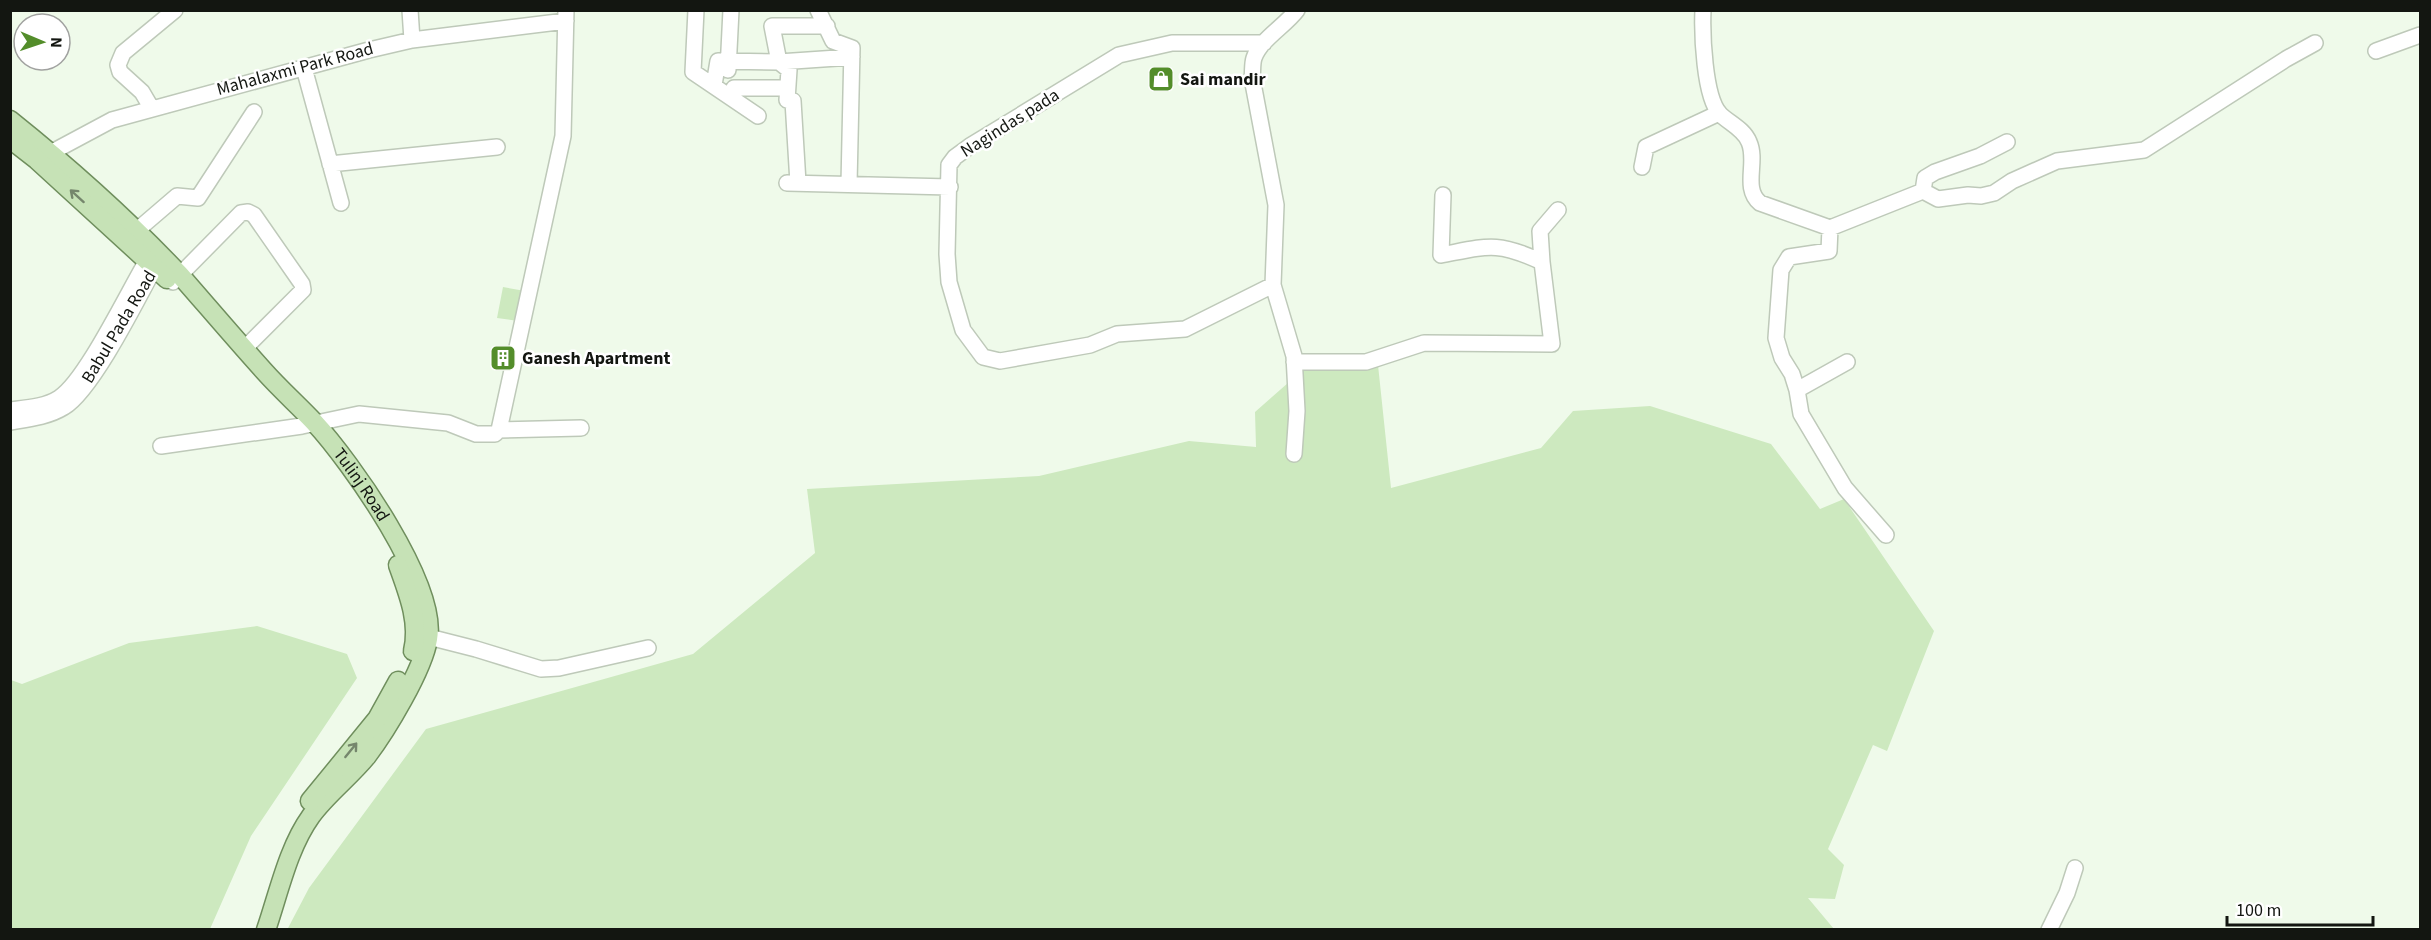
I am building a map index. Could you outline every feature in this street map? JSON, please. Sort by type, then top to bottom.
[{"type":"main road","name":"Tulinj Road","points":[[11,121],[44,156],[176,279],[244,349],[309,424],[395,554],[423,636],[376,719],[300,813],[256,930]]},
{"type":"main road","name":"Tulinj Road","points":[[10,139],[44,156]]},
{"type":"main road","name":"Tulinj Road","points":[[176,279],[309,424]]},
{"type":"main road","points":[[266,930],[294,847],[311,816],[366,757],[392,719],[424,654],[423,636]]},
{"type":"street","points":[[152,109],[142,92],[120,72],[120,59],[123,53],[175,10]]},
{"type":"street","points":[[410,10],[412,40]]},
{"type":"street","points":[[696,10],[693,72],[758,116]]},
{"type":"street","points":[[728,67],[731,10]]},
{"type":"street","points":[[818,10],[834,41],[852,48],[849,184]]},
{"type":"street","points":[[1294,454],[1297,411],[1294,362],[1291,343],[1273,285],[1276,205],[1252,78],[1254,58],[1264,43],[1288,22],[1297,10]]},
{"type":"street","points":[[1702,10],[1702,43],[1711,98],[1719,113],[1743,133],[1750,143],[1751,189],[1754,198],[1760,203],[1830,228],[1923,191],[1938,199],[1968,195],[1981,196],[1994,193],[2012,181],[2057,161],[2144,150],[2286,59],[2315,43]]},
{"type":"street","points":[[161,446],[369,414],[448,423],[476,434],[495,434],[499,430],[563,136],[566,16]]},
{"type":"street","name":"Mahalaxmi Park Road","points":[[44,156],[112,120],[304,68],[412,40],[566,16]]},
{"type":"street","points":[[827,26],[772,26],[779,62],[789,70],[787,100],[792,101],[793,183],[950,188]]},
{"type":"street","points":[[2376,51],[2421,35]]},
{"type":"street","name":"Nagindas pada","points":[[1264,43],[1172,43],[1119,55],[955,157],[950,165],[947,254],[949,282],[963,330],[983,357],[1000,361],[1090,345],[1117,334],[1185,329],[1273,285]]},
{"type":"street","points":[[714,85],[718,61],[728,67],[852,57]]},
{"type":"street","points":[[304,68],[341,203]]},
{"type":"street","points":[[729,96],[734,88],[787,88]]},
{"type":"street","points":[[131,236],[177,196],[198,198],[254,112]]},
{"type":"street","points":[[1642,167],[1646,147],[1719,113]]},
{"type":"street","points":[[1923,191],[1925,178],[1935,172],[1967,162],[2007,142]]},
{"type":"street","points":[[330,164],[497,147]]},
{"type":"street","points":[[1443,195],[1441,255],[1490,246],[1516,250],[1542,262]]},
{"type":"street","points":[[1294,362],[1366,362],[1424,343],[1552,344],[1540,231],[1558,210]]},
{"type":"street","points":[[176,279],[242,213],[254,214],[302,284],[303,290],[244,349]]},
{"type":"street","points":[[1830,228],[1829,251],[1789,257],[1781,270],[1776,338],[1782,358],[1792,374],[1801,414],[1845,488],[1886,535]]},
{"type":"street","name":"Babul Pada Road","points":[[11,409],[44,404],[59,398],[71,387],[154,258]]},
{"type":"street","name":"Babul Pada Road","points":[[10,422],[48,415],[65,407],[79,394],[103,359],[154,258]]},
{"type":"street","points":[[1797,390],[1847,362]]},
{"type":"street","points":[[499,430],[581,428]]},
{"type":"street","points":[[423,636],[541,669],[559,668],[648,648]]},
{"type":"street","points":[[2049,930],[2067,893],[2075,868]]},
{"type":"green space","points":[[503,287],[525,291],[518,321],[497,318]]},
{"type":"green space","points":[[1378,365],[1391,488],[1541,448],[1573,411],[1650,406],[1771,444],[1820,509],[1844,499],[1934,631],[1887,751],[1873,745],[1828,849],[1844,865],[1835,899],[1808,898],[1834,929],[287,930],[309,888],[426,729],[693,654],[815,553],[807,489],[1039,476],[1189,441],[1256,447],[1255,412],[1305,368]]},
{"type":"green space","points":[[257,626],[347,654],[357,678],[251,836],[210,929],[11,929],[11,680],[22,684],[129,643]]},
{"type":"place","name":"Sai mandir","points":[[1161,79]]},
{"type":"place","name":"Ganesh Apartment","points":[[503,358]]}]
